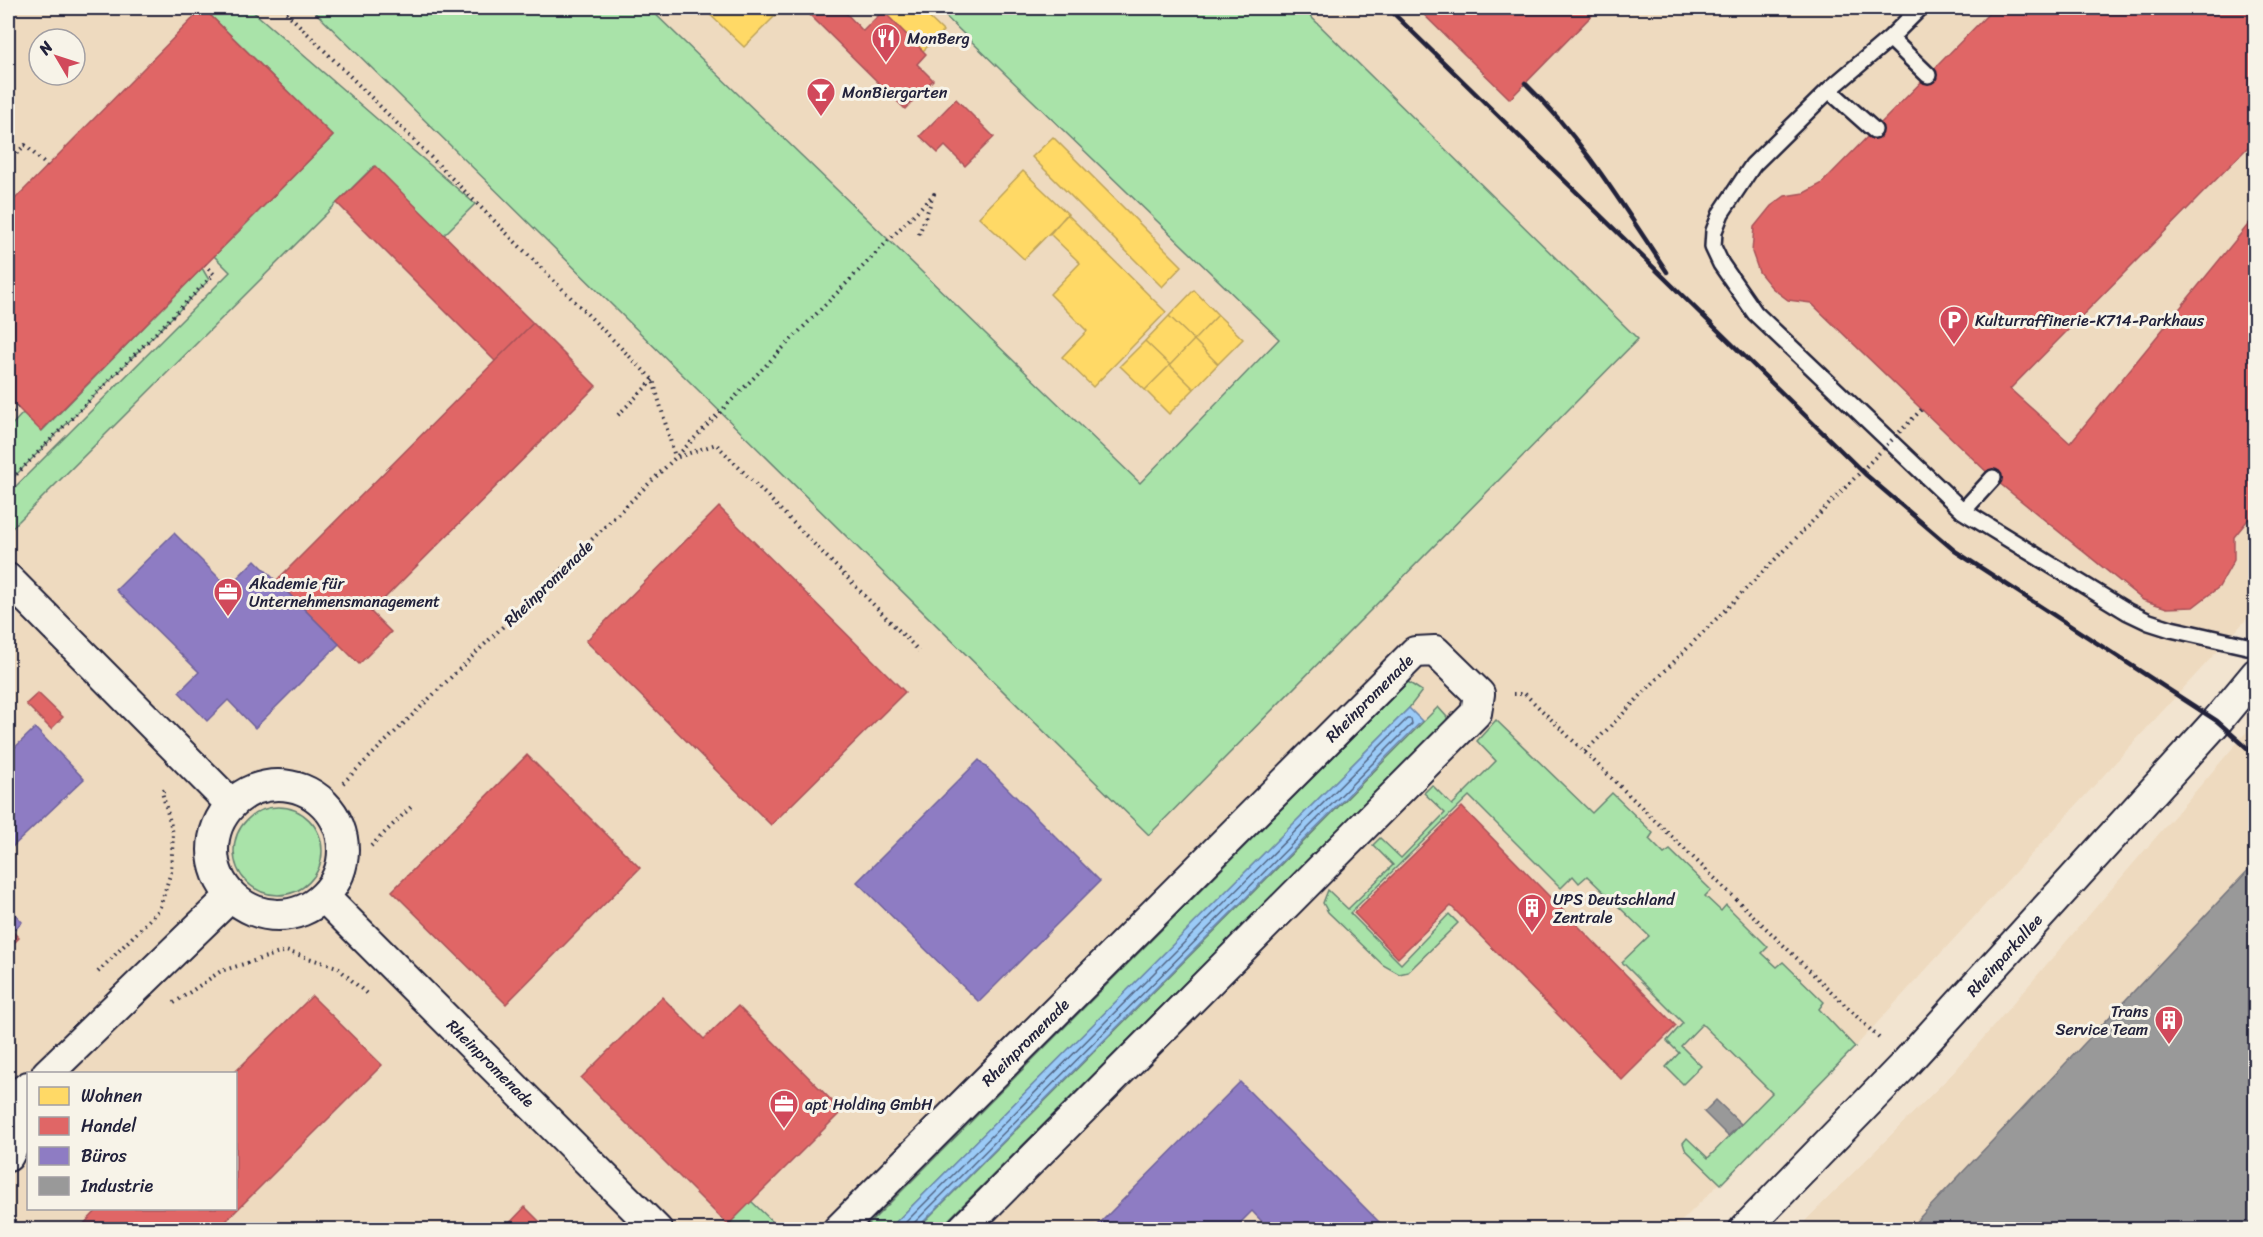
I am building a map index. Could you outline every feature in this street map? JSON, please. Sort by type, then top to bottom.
[{"type":"street","points":[[8,579],[231,804]]},
{"type":"street","name":"Rheinpromenade","points":[[838,1230],[1415,652],[1435,651],[1479,694]]},
{"type":"street","name":"Rheinparkallee","points":[[1744,1230],[1905,1064],[2209,729],[2256,674]]},
{"type":"street","points":[[963,1230],[1476,713],[1479,694]]},
{"type":"street","points":[[282,785],[303,790],[321,801],[335,817],[342,837],[343,858],[337,879],[324,897],[308,909],[288,915],[267,915],[247,908],[231,896],[219,880],[213,860],[213,840],[219,820],[231,804],[246,793],[264,786],[282,785]]},
{"type":"street","points":[[52,1071],[231,896]]},
{"type":"street","name":"Rheinpromenade","points":[[324,897],[657,1230]]},
{"type":"street","points":[[8,1102],[27,1088]]},
{"type":"street","points":[[8,1156],[27,1119]]},
{"type":"lane","points":[[1920,8],[1890,38],[1829,90],[1753,165],[1721,213],[1714,231],[1713,247],[1721,264],[1755,313],[1963,512],[2149,622],[2247,646],[2256,646]]},
{"type":"lane","points":[[1890,38],[1928,75]]},
{"type":"lane","points":[[1829,90],[1874,130]]},
{"type":"lane","points":[[1963,512],[1993,478]]},
{"type":"path","points":[[282,8],[653,380],[675,458],[716,444],[919,651]]},
{"type":"path","points":[[8,162],[25,145],[47,166]]},
{"type":"path","name":"Rheinpromenade","points":[[343,783],[675,458],[934,194],[918,237]]},
{"type":"path","points":[[8,483],[214,274],[206,265]]},
{"type":"path","points":[[618,415],[653,380]]},
{"type":"path","points":[[8,416],[16,407]]},
{"type":"path","points":[[1585,752],[1922,409]]},
{"type":"path","points":[[1479,694],[1525,694],[1905,1064]]},
{"type":"path","points":[[95,975],[159,910],[171,872],[173,833],[162,792],[192,763]]},
{"type":"path","points":[[371,846],[411,807]]},
{"type":"path","points":[[172,1005],[221,971],[286,951],[337,967],[373,999]]},
{"type":"shaded area","points":[[8,8],[2255,8],[2255,610],[1855,1047],[1674,1229],[8,1229]]},
{"type":"shaded area","points":[[2255,722],[2255,1229],[1796,1230],[1955,1071]]},
{"type":"green space","points":[[203,8],[249,8],[475,204],[444,235],[374,166],[8,532],[8,494],[230,272],[214,256],[333,136]]},
{"type":"green space","points":[[311,8],[649,8],[1140,483],[1279,339],[937,8],[1302,8],[1638,339],[1149,835]]},
{"type":"green space","points":[[202,268],[209,280],[8,483],[8,429],[23,413],[42,431]]},
{"type":"green space","points":[[1408,682],[1422,691],[1409,708],[889,1229],[864,1229]]},
{"type":"green space","points":[[1438,707],[1447,717],[1447,721],[939,1229],[916,1230]]},
{"type":"green space","points":[[1496,720],[1592,813],[1612,793],[1653,833],[1649,839],[1664,854],[1670,850],[1711,890],[1705,896],[1721,911],[1726,905],[1768,947],[1762,953],[1777,967],[1783,962],[1824,1002],[1819,1009],[1855,1047],[1721,1184],[1685,1149],[1683,1143],[1687,1138],[1708,1158],[1772,1093],[1702,1024],[1681,1046],[1701,1066],[1683,1084],[1666,1067],[1679,1053],[1667,1041],[1683,1023],[1622,962],[1649,936],[1587,876],[1579,883],[1573,876],[1561,888],[1469,796],[1350,913],[1401,964],[1449,914],[1458,923],[1408,972],[1399,974],[1383,965],[1328,912],[1323,903],[1328,890],[1348,909],[1393,865],[1373,845],[1380,838],[1401,858],[1445,813],[1424,793],[1432,785],[1452,805],[1496,761],[1477,741]]},
{"type":"green space","points":[[278,807],[295,811],[309,820],[318,834],[322,851],[318,868],[309,882],[295,891],[278,895],[261,891],[247,882],[238,868],[234,851],[238,834],[247,820],[261,811]]},
{"type":"green space","points":[[751,1201],[774,1223],[768,1229],[723,1230]]},
{"type":"water","points":[[1409,708],[1422,721],[916,1229],[889,1229]]},
{"type":"building: Wohnen","points":[[703,8],[783,8],[744,47]]},
{"type":"building: Wohnen","points":[[879,8],[919,8],[943,31],[923,51]]},
{"type":"building: Wohnen","points":[[1053,137],[1182,266],[1162,287],[1032,157]]},
{"type":"building: Wohnen","points":[[1023,171],[1068,214],[1024,259],[979,217]]},
{"type":"building: Wohnen","points":[[1067,214],[1166,312],[1093,387],[1062,357],[1087,331],[1050,294],[1080,263],[1050,234]]},
{"type":"building: Wohnen","points":[[1194,290],[1218,315],[1194,340],[1169,316]]},
{"type":"building: Wohnen","points":[[1218,315],[1243,339],[1218,364],[1194,340]]},
{"type":"building: Wohnen","points":[[1169,316],[1194,340],[1170,365],[1145,341]]},
{"type":"building: Wohnen","points":[[1194,340],[1218,364],[1194,389],[1170,365]]},
{"type":"building: Wohnen","points":[[1145,341],[1170,365],[1145,390],[1120,366]]},
{"type":"building: Wohnen","points":[[1170,365],[1194,389],[1169,414],[1145,390]]},
{"type":"building: Handel","points":[[203,8],[333,136],[41,431],[8,398],[8,206]]},
{"type":"building: Handel","points":[[818,8],[849,8],[845,12],[863,31],[883,11],[926,54],[917,64],[933,80],[905,109],[810,15]]},
{"type":"building: Handel","points":[[1417,8],[1599,8],[1510,99]]},
{"type":"building: Handel","name":"Kulturraffinerie-K714-Parkhaus","points":[[1994,8],[2256,8],[2256,139],[2010,389],[2070,443],[2256,215],[2256,510],[2234,537],[2234,560],[2219,587],[2193,607],[2167,608],[2143,600],[1993,478],[1811,303],[1788,300],[1772,288],[1759,272],[1752,252],[1754,227],[1771,206],[1785,196],[1804,193],[1821,184]]},
{"type":"building: Handel","points":[[956,99],[994,137],[965,166],[945,146],[938,153],[920,136]]},
{"type":"building: Handel","points":[[375,166],[533,323],[495,361],[337,203]]},
{"type":"building: Handel","points":[[533,323],[596,386],[371,612],[391,632],[359,664],[276,581]]},
{"type":"building: Handel","points":[[719,507],[905,692],[771,825],[586,641]]},
{"type":"building: Handel","points":[[38,693],[63,717],[51,729],[26,704]]},
{"type":"building: Handel","points":[[527,755],[640,868],[506,1004],[392,891]]},
{"type":"building: Handel","name":"UPS Deutschland Zentrale","points":[[1462,807],[1676,1026],[1622,1080],[1451,906],[1398,958],[1354,913]]},
{"type":"building: Handel","points":[[12,931],[19,938],[8,949],[8,935]]},
{"type":"building: Handel","points":[[312,996],[382,1065],[237,1210],[237,1072],[235,1072]]},
{"type":"building: Handel","points":[[662,997],[704,1039],[738,1006],[842,1111],[728,1225],[581,1078]]},
{"type":"building: Handel","points":[[525,1207],[548,1230],[503,1230]]},
{"type":"building: Handel","points":[[97,1210],[237,1210],[218,1230],[78,1230]]},
{"type":"building: Büros","name":"Akademie für Unternehmensmanagement","points":[[174,533],[228,587],[255,560],[339,644],[255,728],[228,700],[207,721],[179,692],[199,672],[116,590]]},
{"type":"building: Büros","points":[[35,728],[84,779],[8,851],[8,754]]},
{"type":"building: Büros","points":[[979,760],[1100,881],[979,1002],[857,882]]},
{"type":"building: Büros","points":[[8,906],[22,922],[8,935]]},
{"type":"building: Büros","points":[[1240,1082],[1387,1230],[1270,1230],[1252,1211],[1233,1230],[1093,1230]]},
{"type":"building: Industrie","name":"Trans Service Team","points":[[2256,862],[2256,1230],[1908,1230]]},
{"type":"building: Industrie","points":[[1716,1100],[1741,1124],[1728,1136],[1704,1112]]},
{"type":"railway","points":[[1388,8],[1865,474],[1955,551],[2217,721],[2256,756]]},
{"type":"railway","points":[[1525,83],[1565,126],[1618,198],[1667,272]]},
{"type":"place","name":"MonBerg","points":[[886,64]]},
{"type":"place","name":"MonBiergarten","points":[[821,118]]},
{"type":"place","name":"Kulturraffinerie-K714-Parkhaus","points":[[1954,346]]},
{"type":"place","name":"Akademie für Unternehmensmanagement","points":[[228,618]]},
{"type":"place","name":"UPS Deutschland Zentrale","points":[[1532,934]]},
{"type":"place","name":"Trans Service Team","points":[[2169,1046]]},
{"type":"place","name":"apt Holding GmbH","points":[[784,1130]]}]
